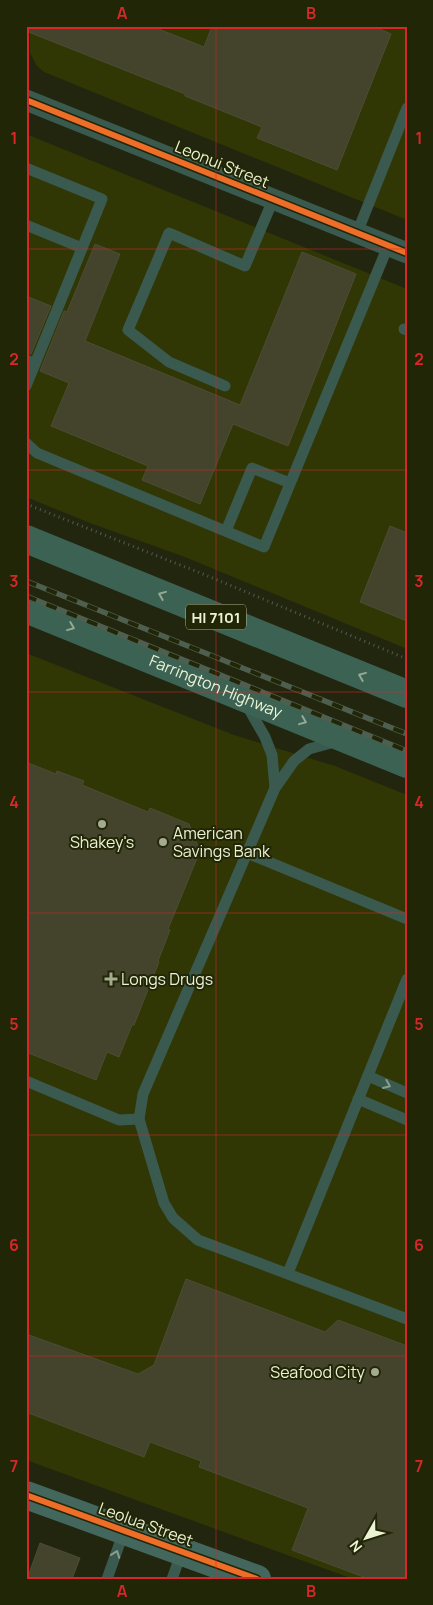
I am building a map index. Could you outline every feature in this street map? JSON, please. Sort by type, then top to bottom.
[{"type":"main road","name":"HI 7101","points":[[26,539],[407,694]]},
{"type":"main road","name":"Farrington Highway","points":[[26,609],[407,764]]},
{"type":"street","name":"Leonui Street","points":[[26,100],[397,249]]},
{"type":"street","name":"Leolua Street","points":[[26,1495],[252,1578]]},
{"type":"lane","points":[[358,233],[407,108]]},
{"type":"lane","points":[[26,168],[102,199],[31,362],[26,386]]},
{"type":"lane","points":[[225,386],[169,362],[128,330],[169,233],[245,266],[273,200]]},
{"type":"lane","points":[[26,225],[82,248]]},
{"type":"lane","points":[[26,443],[37,453],[264,547],[290,484],[397,249]]},
{"type":"lane","points":[[226,531],[252,468],[290,484]]},
{"type":"lane","points":[[241,696],[266,737],[272,755],[274,788]]},
{"type":"lane","points":[[345,738],[309,749],[294,761],[274,788],[143,1094],[139,1119],[164,1203],[173,1218],[198,1240],[407,1319]]},
{"type":"lane","points":[[247,853],[407,919]]},
{"type":"lane","points":[[288,1274],[407,979]]},
{"type":"lane","points":[[368,1076],[407,1093]]},
{"type":"lane","points":[[26,1080],[118,1120],[139,1119]]},
{"type":"lane","points":[[358,1099],[407,1120]]},
{"type":"lane","points":[[107,1579],[124,1530]]},
{"type":"lane","points":[[172,1579],[182,1551]]},
{"type":"path","points":[[26,504],[203,574],[407,659]]},
{"type":"shaded area","points":[[33,26],[407,26],[407,220],[44,72],[37,66],[30,53],[30,34]]},
{"type":"shaded area","points":[[26,134],[407,289],[407,649],[185,557],[90,523],[26,497]]},
{"type":"shaded area","points":[[26,653],[234,735],[335,766],[407,795],[407,1579],[353,1579],[26,1460]]},
{"type":"building","points":[[26,26],[151,26],[204,47],[212,26],[373,26],[391,34],[337,170],[257,138],[262,127],[185,96],[185,94],[26,31]]},
{"type":"building","points":[[95,244],[120,254],[85,341],[240,405],[302,252],[356,274],[288,446],[233,424],[200,504],[142,480],[148,466],[51,426],[69,383],[40,371],[64,311],[67,312]]},
{"type":"building","points":[[26,296],[51,306],[31,354],[26,353]]},
{"type":"building","points":[[390,526],[407,533],[407,621],[360,602]]},
{"type":"building","points":[[26,762],[56,774],[57,771],[84,781],[82,785],[148,812],[150,808],[189,824],[200,851],[168,929],[170,930],[159,962],[134,1025],[132,1025],[119,1057],[107,1052],[96,1080],[26,1052]]},
{"type":"building","points":[[186,1279],[325,1332],[338,1320],[407,1346],[407,1579],[369,1579],[292,1550],[308,1508],[199,1467],[201,1461],[150,1442],[144,1457],[26,1412],[26,1334],[138,1374],[154,1365]]},
{"type":"building","points":[[40,1543],[80,1558],[72,1579],[27,1579]]},
{"type":"railway","points":[[26,581],[407,734]]},
{"type":"railway","points":[[26,596],[407,751]]},
{"type":"cycle path","points":[[26,100],[407,253]]},
{"type":"cycle path","points":[[26,1495],[257,1579]]},
{"type":"place","name":"Shakey's","points":[[102,824]]},
{"type":"place","name":"American Savings Bank","points":[[163,842]]},
{"type":"place","name":"Longs Drugs","points":[[111,979]]},
{"type":"place","name":"Seafood City","points":[[375,1372]]}]
